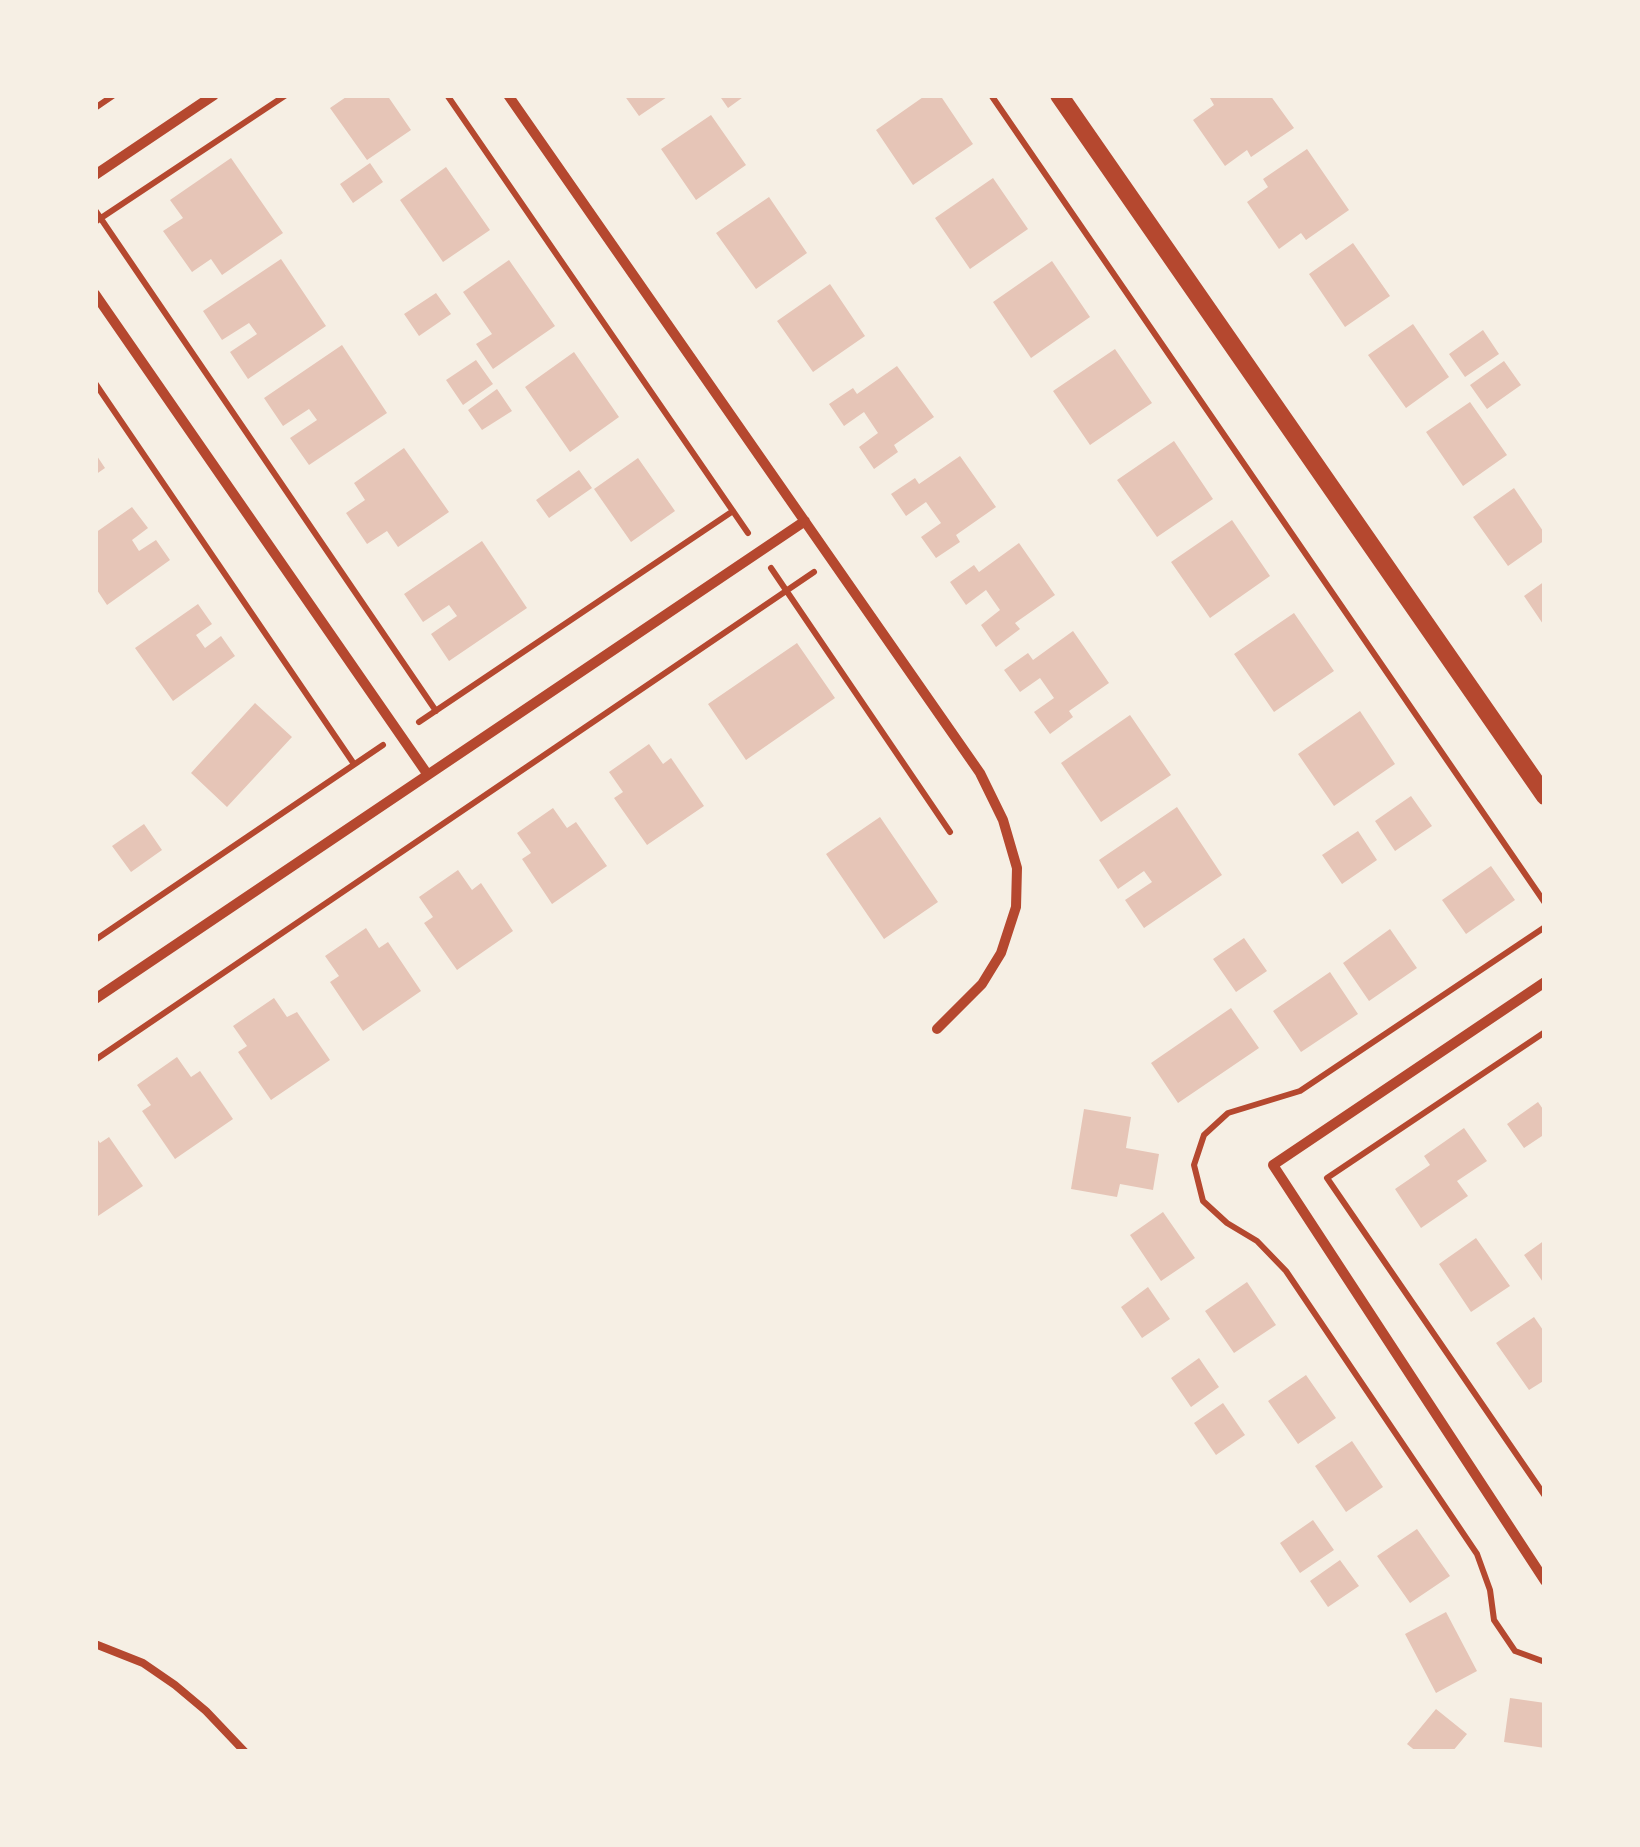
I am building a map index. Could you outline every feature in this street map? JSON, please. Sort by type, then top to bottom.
[{"type":"street","points":[[95,175],[214,95]]},
{"type":"street","points":[[508,95],[980,773],[1003,820],[1018,868],[1016,907],[1001,954],[982,984],[937,1030]]},
{"type":"street","points":[[1059,95],[1545,796]]},
{"type":"street","points":[[95,294],[428,775]]},
{"type":"street","points":[[95,999],[805,521]]},
{"type":"street","points":[[1545,982],[1273,1165],[1545,1581]]},
{"type":"lane","points":[[95,1644],[142,1663],[175,1685],[245,1752]]},
{"type":"path","points":[[95,108],[114,95]]},
{"type":"path","points":[[98,220],[286,95]]},
{"type":"path","points":[[95,210],[98,220],[436,711],[733,511],[447,95]]},
{"type":"path","points":[[991,95],[1545,903]]},
{"type":"path","points":[[95,383],[354,764],[95,940]]},
{"type":"path","points":[[95,1060],[833,559]]},
{"type":"path","points":[[786,591],[950,832]]},
{"type":"path","points":[[1545,927],[1300,1090],[1228,1113],[1204,1135],[1194,1165],[1203,1200],[1227,1223],[1256,1241],[1286,1271],[1477,1554],[1490,1590],[1494,1620],[1515,1650],[1545,1662]]},
{"type":"path","points":[[1545,1032],[1327,1178],[1545,1496]]},
{"type":"building","points":[[349,95],[387,95],[411,130],[367,160],[330,108]]},
{"type":"building","points":[[624,95],[670,95],[639,116]]},
{"type":"building","points":[[719,95],[746,95],[728,108]]},
{"type":"building","points":[[926,95],[940,95],[973,144],[913,185],[876,130]]},
{"type":"building","points":[[1270,95],[1294,128],[1251,157],[1247,150],[1225,166],[1193,120],[1214,105],[1210,98]]},
{"type":"building","points":[[711,115],[746,165],[696,200],[661,149]]},
{"type":"building","points":[[1307,149],[1349,210],[1306,240],[1301,233],[1279,249],[1247,202],[1268,187],[1263,179]]},
{"type":"building","points":[[231,158],[283,233],[222,275],[211,259],[192,272],[163,231],[183,218],[170,200]]},
{"type":"building","points":[[370,163],[383,182],[353,203],[340,184]]},
{"type":"building","points":[[446,167],[490,230],[443,262],[400,200]]},
{"type":"building","points":[[993,178],[1028,229],[970,269],[935,218]]},
{"type":"building","points":[[769,197],[807,253],[756,289],[716,233]]},
{"type":"building","points":[[1353,243],[1390,296],[1345,327],[1309,274]]},
{"type":"building","points":[[281,259],[326,326],[248,379],[230,352],[257,334],[249,323],[222,340],[203,311]]},
{"type":"building","points":[[509,260],[555,326],[493,369],[476,344],[492,334],[463,292]]},
{"type":"building","points":[[1052,261],[1090,317],[1031,358],[993,302]]},
{"type":"building","points":[[830,284],[865,336],[813,372],[777,321]]},
{"type":"building","points":[[436,293],[451,314],[419,336],[404,314]]},
{"type":"building","points":[[1413,324],[1449,377],[1406,408],[1368,355]]},
{"type":"building","points":[[1483,330],[1499,354],[1465,377],[1449,354]]},
{"type":"building","points":[[342,345],[387,413],[309,465],[290,438],[317,420],[309,409],[283,426],[264,398]]},
{"type":"building","points":[[1115,349],[1152,403],[1090,445],[1053,391]]},
{"type":"building","points":[[574,352],[619,417],[570,452],[525,387]]},
{"type":"building","points":[[476,360],[493,384],[463,405],[446,380]]},
{"type":"building","points":[[1504,361],[1521,385],[1487,409],[1470,385]]},
{"type":"building","points":[[897,366],[934,417],[894,445],[898,452],[874,469],[859,447],[878,433],[864,412],[844,426],[829,404],[853,388],[857,394]]},
{"type":"building","points":[[497,389],[512,411],[482,430],[468,410]]},
{"type":"building","points":[[1470,402],[1507,455],[1463,486],[1426,432]]},
{"type":"building","points":[[1174,441],[1213,499],[1157,537],[1117,480]]},
{"type":"building","points":[[404,448],[449,512],[398,547],[387,531],[367,544],[346,513],[365,500],[354,483]]},
{"type":"building","points":[[95,453],[105,468],[95,475]]},
{"type":"building","points":[[960,456],[996,507],[956,535],[960,542],[936,558],[921,537],[941,523],[926,502],[906,516],[891,494],[915,478],[919,484]]},
{"type":"building","points":[[638,458],[675,511],[631,542],[594,489]]},
{"type":"building","points":[[579,470],[592,488],[549,518],[536,500]]},
{"type":"building","points":[[1514,488],[1545,534],[1545,540],[1508,566],[1473,517]]},
{"type":"building","points":[[132,507],[148,528],[132,540],[139,551],[156,540],[170,560],[107,605],[95,587],[95,533]]},
{"type":"building","points":[[1232,520],[1270,576],[1210,618],[1171,562]]},
{"type":"building","points":[[482,541],[527,608],[449,661],[431,634],[457,616],[449,605],[423,622],[404,594]]},
{"type":"building","points":[[1019,543],[1055,595],[1015,623],[1020,629],[996,647],[981,625],[1000,610],[986,590],[966,605],[950,582],[974,565],[979,572]]},
{"type":"building","points":[[1545,581],[1545,627],[1524,596]]},
{"type":"building","points":[[198,604],[212,624],[196,635],[205,648],[221,636],[235,656],[173,701],[135,648]]},
{"type":"building","points":[[1294,613],[1334,671],[1274,712],[1234,654]]},
{"type":"building","points":[[1073,631],[1109,683],[1069,711],[1073,717],[1050,734],[1034,712],[1054,698],[1040,678],[1020,692],[1004,670],[1028,653],[1033,660]]},
{"type":"building","points":[[797,643],[835,698],[746,760],[708,704]]},
{"type":"building","points":[[255,703],[292,737],[227,807],[191,773]]},
{"type":"building","points":[[1360,711],[1395,764],[1334,806],[1298,754]]},
{"type":"building","points":[[1130,715],[1171,775],[1101,822],[1061,763]]},
{"type":"building","points":[[649,744],[663,764],[671,758],[704,806],[647,845],[614,798],[623,792],[609,772]]},
{"type":"building","points":[[1411,796],[1432,826],[1395,851],[1375,821]]},
{"type":"building","points":[[1177,807],[1222,875],[1144,928],[1125,900],[1152,882],[1144,871],[1118,889],[1099,860]]},
{"type":"building","points":[[553,808],[567,828],[576,822],[607,866],[552,904],[522,859],[531,853],[517,833]]},
{"type":"building","points":[[880,817],[938,902],[884,939],[826,854]]},
{"type":"building","points":[[144,824],[162,850],[131,872],[112,846]]},
{"type":"building","points":[[1358,831],[1377,860],[1342,884],[1322,855]]},
{"type":"building","points":[[1491,866],[1515,900],[1466,934],[1442,900]]},
{"type":"building","points":[[458,870],[472,890],[481,883],[513,931],[457,970],[424,923],[433,917],[419,897]]},
{"type":"building","points":[[366,928],[379,948],[388,942],[421,991],[363,1031],[330,982],[339,976],[325,956]]},
{"type":"building","points":[[1390,929],[1417,968],[1369,1001],[1343,963]]},
{"type":"building","points":[[1244,938],[1267,971],[1236,992],[1213,959]]},
{"type":"building","points":[[1330,972],[1358,1014],[1301,1052],[1273,1011]]},
{"type":"building","points":[[274,998],[287,1017],[297,1012],[330,1060],[271,1100],[238,1052],[247,1046],[233,1026]]},
{"type":"building","points":[[1231,1008],[1259,1048],[1178,1103],[1151,1063]]},
{"type":"building","points":[[177,1057],[191,1077],[200,1071],[233,1119],[175,1159],[142,1111],[151,1105],[137,1085]]},
{"type":"building","points":[[1538,1102],[1545,1112],[1545,1134],[1524,1148],[1507,1124]]},
{"type":"building","points":[[1084,1109],[1131,1117],[1126,1148],[1159,1154],[1153,1190],[1120,1184],[1117,1197],[1071,1189]]},
{"type":"building","points":[[1464,1128],[1487,1161],[1457,1181],[1468,1196],[1421,1228],[1395,1189],[1430,1165],[1424,1156]]},
{"type":"building","points":[[95,1136],[100,1143],[109,1137],[143,1186],[95,1218]]},
{"type":"building","points":[[1163,1212],[1195,1258],[1161,1281],[1130,1235]]},
{"type":"building","points":[[1476,1238],[1510,1286],[1471,1312],[1439,1264]]},
{"type":"building","points":[[1545,1240],[1545,1285],[1524,1255]]},
{"type":"building","points":[[1247,1282],[1276,1325],[1234,1353],[1205,1311]]},
{"type":"building","points":[[1148,1287],[1170,1319],[1142,1338],[1121,1307]]},
{"type":"building","points":[[1534,1317],[1545,1333],[1545,1380],[1529,1390],[1496,1343]]},
{"type":"building","points":[[1199,1358],[1219,1387],[1191,1407],[1171,1378]]},
{"type":"building","points":[[1306,1375],[1336,1418],[1298,1444],[1268,1401]]},
{"type":"building","points":[[1223,1403],[1245,1435],[1216,1455],[1194,1423]]},
{"type":"building","points":[[1352,1441],[1383,1487],[1346,1512],[1315,1466]]},
{"type":"building","points":[[1313,1520],[1334,1550],[1300,1573],[1280,1543]]},
{"type":"building","points":[[1417,1529],[1450,1576],[1410,1603],[1377,1556]]},
{"type":"building","points":[[1340,1560],[1359,1586],[1328,1607],[1310,1581]]},
{"type":"building","points":[[1446,1612],[1477,1671],[1436,1693],[1405,1634]]},
{"type":"building","points":[[1510,1698],[1545,1703],[1545,1748],[1504,1742]]},
{"type":"building","points":[[1436,1709],[1467,1734],[1452,1752],[1417,1752],[1407,1744]]}]
